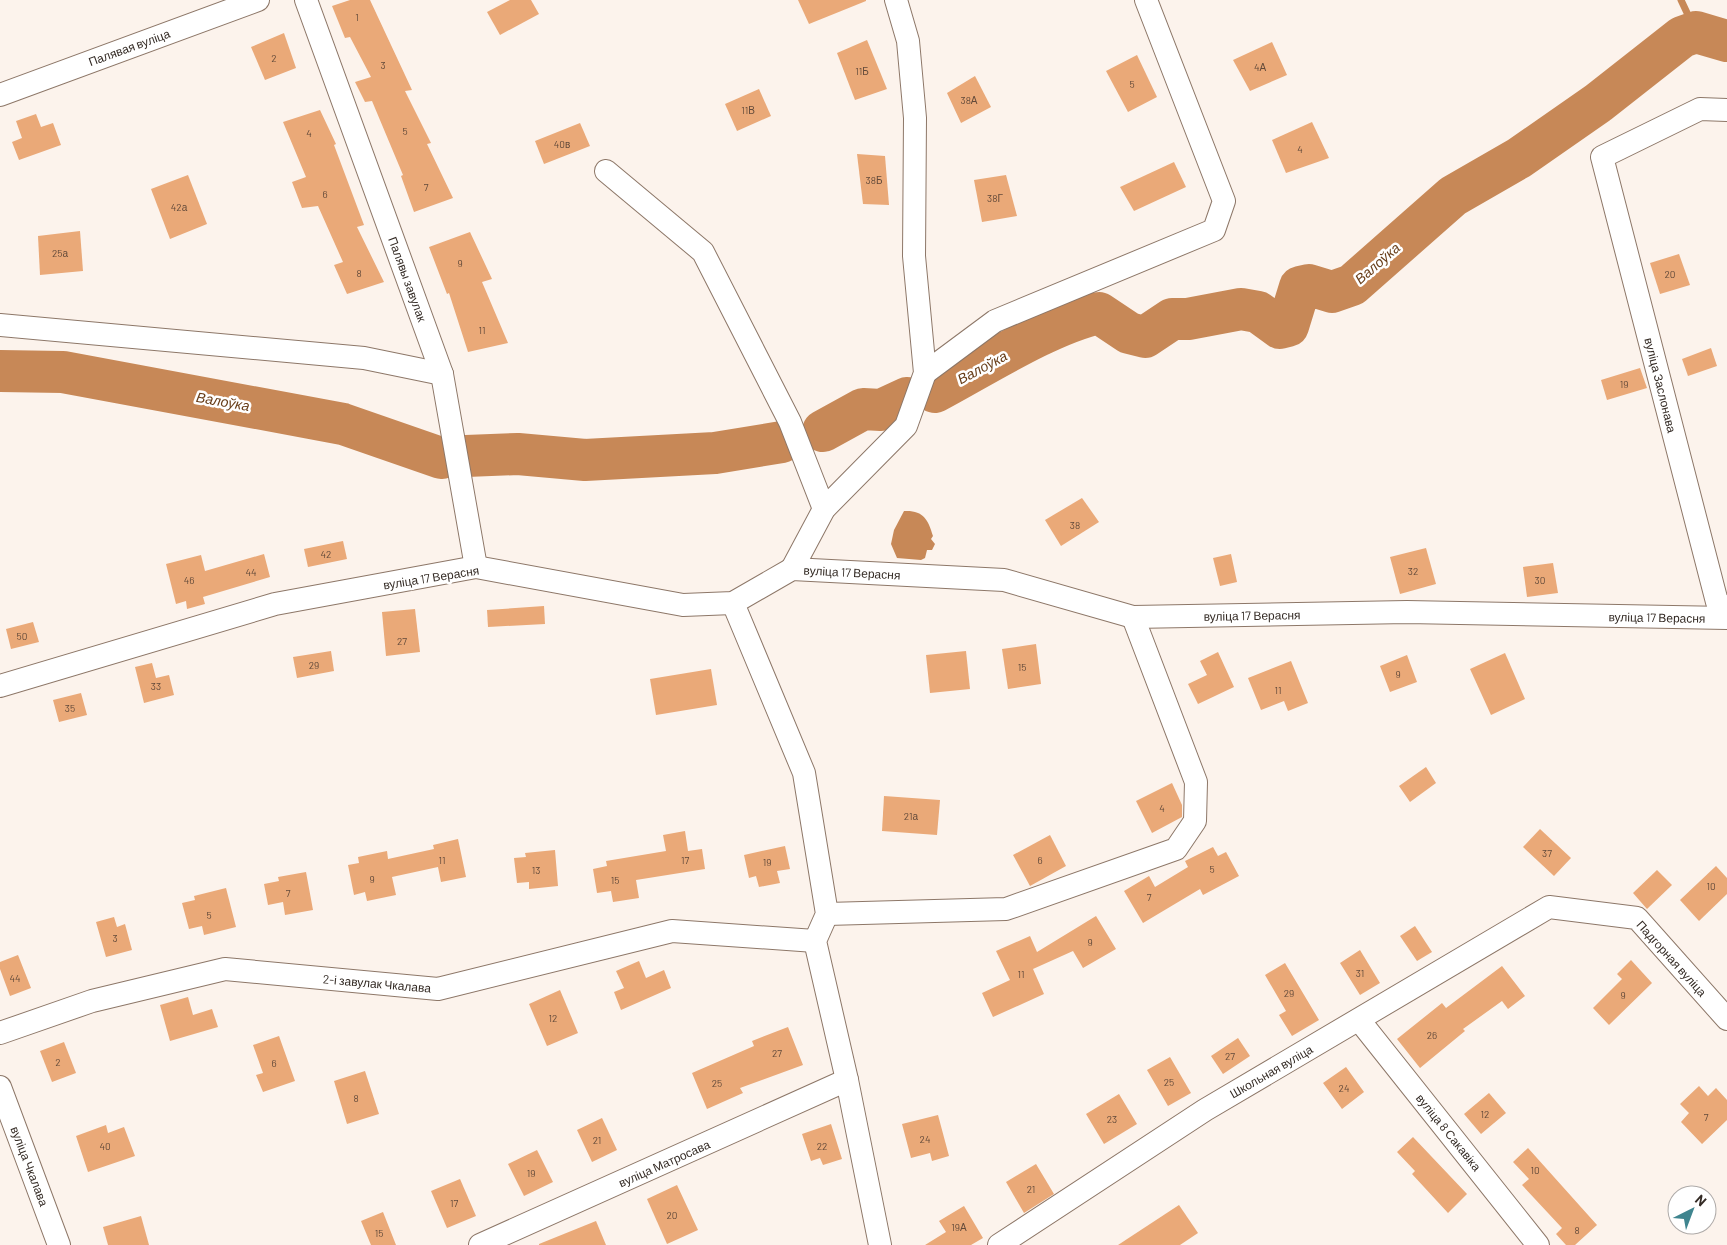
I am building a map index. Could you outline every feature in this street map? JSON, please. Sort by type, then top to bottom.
[{"type":"street","name":"Палявая вуліца","points":[[0,95],[258,0]]},
{"type":"street","name":"Палявы завулак","points":[[306,0],[442,374],[476,567]]},
{"type":"street","points":[[792,569],[824,509],[906,426],[925,373],[914,256],[915,118],[908,41],[896,0]]},
{"type":"street","points":[[925,373],[995,321],[1214,230],[1224,200],[1146,0]]},
{"type":"street","name":"вуліца Заслонава","points":[[1727,110],[1700,109],[1602,157],[1717,602],[1727,608]]},
{"type":"street","points":[[606,171],[703,252],[790,422],[824,509]]},
{"type":"street","points":[[0,325],[364,358],[442,374]]},
{"type":"street","name":"вуліца 17 Верасня","points":[[0,686],[275,604],[476,567],[683,605],[733,603],[792,569],[1004,580],[1133,617],[1408,612],[1727,618]]},
{"type":"street","points":[[733,603],[804,773],[827,914],[815,941],[847,1080],[880,1245]]},
{"type":"street","points":[[827,914],[1006,909],[1176,849],[1195,821],[1196,782],[1133,617]]},
{"type":"street","name":"Падгорная вуліца","points":[[1549,907],[1637,918],[1727,1019]]},
{"type":"street","name":"Школьная вуліца","points":[[999,1245],[1205,1110],[1549,907]]},
{"type":"street","name":"2-і завулак Чкалава","points":[[0,1033],[92,1001],[226,969],[438,989],[672,931],[815,941]]},
{"type":"street","name":"вуліца 8 Сакавіка","points":[[1359,1020],[1538,1245]]},
{"type":"street","name":"вуліца Матросава","points":[[480,1245],[847,1080]]},
{"type":"street","name":"вуліца Чкалава","points":[[0,1087],[59,1245]]},
{"type":"shaded area","points":[[904,511],[920,514],[927,520],[931,530],[933,536],[931,539],[935,544],[932,550],[927,550],[925,558],[921,560],[897,558],[891,544],[894,530]]},
{"type":"building","points":[[350,0],[370,0],[412,90],[405,91],[431,143],[427,144],[453,198],[414,212],[401,176],[403,175],[372,101],[365,102],[355,82],[371,77],[350,37],[345,38],[332,6]]},
{"type":"building","points":[[510,0],[531,0],[539,14],[500,35],[487,12]]},
{"type":"building","points":[[798,0],[866,0],[866,1],[809,24]]},
{"type":"building","points":[[284,33],[296,68],[265,80],[251,47]]},
{"type":"building","points":[[867,40],[887,89],[855,100],[837,53]]},
{"type":"building","points":[[1272,42],[1287,75],[1250,91],[1233,60]]},
{"type":"building","points":[[1137,55],[1157,97],[1128,112],[1106,71]]},
{"type":"building","points":[[975,76],[991,107],[961,123],[947,93]]},
{"type":"building","points":[[759,89],[771,116],[737,131],[725,104]]},
{"type":"building","points":[[320,110],[336,144],[334,145],[364,225],[357,227],[384,282],[347,294],[334,265],[343,262],[318,206],[302,208],[292,182],[306,177],[283,122]]},
{"type":"building","points":[[36,114],[41,127],[53,123],[61,145],[19,160],[12,142],[22,138],[16,121]]},
{"type":"building","points":[[1312,122],[1329,158],[1286,173],[1272,140]]},
{"type":"building","points":[[580,123],[590,146],[544,164],[535,141]]},
{"type":"building","points":[[857,154],[885,156],[889,205],[863,204]]},
{"type":"building","points":[[1174,162],[1186,187],[1134,211],[1120,187]]},
{"type":"building","points":[[188,175],[207,224],[170,239],[151,189]]},
{"type":"building","points":[[1006,175],[1017,216],[982,222],[974,180]]},
{"type":"building","points":[[80,231],[83,271],[40,275],[38,236]]},
{"type":"building","points":[[470,232],[492,279],[482,282],[508,343],[468,352],[449,293],[447,294],[429,247]]},
{"type":"building","points":[[1679,254],[1690,285],[1660,294],[1650,263]]},
{"type":"building","points":[[1711,348],[1717,366],[1688,376],[1682,359]]},
{"type":"building","points":[[1640,368],[1647,388],[1607,400],[1601,380]]},
{"type":"building","points":[[1082,498],[1099,522],[1061,546],[1045,520]]},
{"type":"building","points":[[343,541],[347,559],[308,567],[304,549]]},
{"type":"building","points":[[1426,548],[1436,584],[1400,594],[1390,557]]},
{"type":"building","points":[[264,554],[270,577],[203,597],[205,604],[187,609],[186,601],[176,604],[166,564],[201,555],[205,571]]},
{"type":"building","points":[[1231,554],[1237,582],[1220,586],[1213,558]]},
{"type":"building","points":[[1553,563],[1558,593],[1527,597],[1523,567]]},
{"type":"building","points":[[544,606],[545,624],[488,627],[487,610]]},
{"type":"building","points":[[415,609],[420,652],[386,656],[382,612]]},
{"type":"building","points":[[33,622],[39,642],[11,649],[6,629]]},
{"type":"building","points":[[1036,644],[1041,684],[1008,689],[1002,649]]},
{"type":"building","points":[[331,651],[334,671],[297,678],[293,657]]},
{"type":"building","points":[[966,651],[970,689],[930,693],[926,655]]},
{"type":"building","points":[[1218,652],[1234,687],[1198,704],[1188,684],[1207,675],[1200,661]]},
{"type":"building","points":[[1505,653],[1525,699],[1491,715],[1470,669]]},
{"type":"building","points":[[1407,655],[1417,682],[1390,692],[1380,666]]},
{"type":"building","points":[[1291,661],[1308,703],[1288,711],[1284,701],[1261,710],[1248,678]]},
{"type":"building","points":[[152,663],[156,678],[169,675],[174,695],[144,703],[135,667]]},
{"type":"building","points":[[711,669],[717,705],[656,715],[650,679]]},
{"type":"building","points":[[81,693],[87,715],[59,722],[53,700]]},
{"type":"building","points":[[1426,767],[1436,783],[1410,802],[1399,786]]},
{"type":"building","points":[[1172,783],[1182,805],[1182,817],[1152,833],[1136,801]]},
{"type":"building","points":[[884,796],[940,800],[937,835],[882,831]]},
{"type":"building","points":[[1540,829],[1571,858],[1554,876],[1523,847]]},
{"type":"building","points":[[685,831],[688,851],[702,849],[705,869],[636,880],[639,898],[613,902],[611,891],[597,893],[593,869],[607,866],[606,861],[666,851],[663,835]]},
{"type":"building","points":[[1050,835],[1066,866],[1030,886],[1013,855]]},
{"type":"building","points":[[458,839],[466,877],[441,882],[438,867],[392,877],[396,895],[367,901],[365,892],[354,895],[348,865],[359,863],[358,857],[387,851],[388,859],[434,849],[433,845]]},
{"type":"building","points":[[785,846],[790,869],[777,871],[780,883],[759,887],[756,876],[749,878],[744,855]]},
{"type":"building","points":[[1213,847],[1218,856],[1226,852],[1239,876],[1203,895],[1200,889],[1143,923],[1124,891],[1149,876],[1155,887],[1188,867],[1185,861]]},
{"type":"building","points":[[555,850],[558,886],[529,889],[529,882],[517,883],[514,858],[526,857],[525,853]]},
{"type":"building","points":[[1716,866],[1727,878],[1727,894],[1699,921],[1680,900]]},
{"type":"building","points":[[1657,870],[1672,885],[1647,909],[1633,893]]},
{"type":"building","points":[[306,872],[313,910],[285,915],[283,902],[268,905],[264,884],[279,881],[278,877]]},
{"type":"building","points":[[226,888],[236,927],[204,935],[202,926],[189,929],[182,903],[195,900],[194,896]]},
{"type":"building","points":[[1096,916],[1116,949],[1083,968],[1073,951],[1033,969],[1044,994],[993,1017],[982,993],[1010,980],[996,951],[1030,936],[1037,952]]},
{"type":"building","points":[[114,917],[117,927],[125,924],[132,950],[106,957],[96,922]]},
{"type":"building","points":[[1415,926],[1432,952],[1417,961],[1400,936]]},
{"type":"building","points":[[1360,950],[1380,983],[1360,995],[1340,963]]},
{"type":"building","points":[[18,955],[31,988],[10,996],[0,969],[0,962]]},
{"type":"building","points":[[1631,960],[1652,983],[1609,1025],[1593,1008],[1622,979],[1617,974]]},
{"type":"building","points":[[639,961],[646,978],[664,970],[671,988],[621,1010],[614,992],[624,988],[616,971]]},
{"type":"building","points":[[1285,963],[1319,1020],[1292,1036],[1279,1015],[1286,1011],[1265,975]]},
{"type":"building","points":[[1502,966],[1525,996],[1508,1009],[1502,1001],[1463,1029],[1465,1031],[1420,1068],[1397,1039],[1442,1003],[1446,1008]]},
{"type":"building","points":[[560,990],[578,1033],[547,1046],[529,1004]]},
{"type":"building","points":[[188,997],[193,1015],[212,1009],[218,1027],[170,1041],[160,1005]]},
{"type":"building","points":[[788,1027],[803,1065],[740,1088],[743,1093],[707,1109],[692,1073],[754,1046],[752,1041]]},
{"type":"building","points":[[279,1036],[295,1081],[263,1092],[256,1075],[263,1073],[253,1045]]},
{"type":"building","points":[[1238,1038],[1250,1056],[1223,1074],[1211,1056]]},
{"type":"building","points":[[64,1042],[76,1073],[52,1082],[40,1051]]},
{"type":"building","points":[[1170,1057],[1191,1093],[1168,1106],[1147,1070]]},
{"type":"building","points":[[1346,1067],[1364,1092],[1342,1109],[1323,1083]]},
{"type":"building","points":[[365,1071],[379,1114],[347,1124],[334,1081]]},
{"type":"building","points":[[1699,1086],[1708,1096],[1716,1088],[1727,1100],[1727,1120],[1702,1144],[1681,1122],[1689,1113],[1680,1104]]},
{"type":"building","points":[[1489,1093],[1506,1113],[1481,1134],[1464,1114]]},
{"type":"building","points":[[1119,1094],[1137,1124],[1104,1144],[1086,1114]]},
{"type":"building","points":[[938,1115],[949,1156],[932,1161],[930,1153],[911,1158],[902,1124]]},
{"type":"building","points":[[602,1118],[617,1150],[592,1162],[577,1130]]},
{"type":"building","points":[[831,1124],[842,1159],[823,1165],[820,1158],[811,1161],[802,1134]]},
{"type":"building","points":[[106,1125],[108,1133],[124,1127],[135,1156],[88,1172],[76,1136]]},
{"type":"building","points":[[1413,1137],[1467,1194],[1448,1213],[1412,1174],[1415,1171],[1397,1152]]},
{"type":"building","points":[[1528,1148],[1597,1225],[1575,1245],[1566,1245],[1556,1234],[1562,1228],[1522,1185],[1529,1179],[1513,1162]]},
{"type":"building","points":[[537,1150],[553,1182],[524,1196],[508,1164]]},
{"type":"building","points":[[1036,1164],[1054,1194],[1024,1213],[1006,1182]]},
{"type":"building","points":[[460,1179],[476,1216],[447,1228],[431,1191]]},
{"type":"building","points":[[677,1185],[698,1230],[667,1244],[647,1199]]},
{"type":"building","points":[[1179,1205],[1198,1233],[1180,1245],[1118,1245]]},
{"type":"building","points":[[964,1206],[983,1238],[971,1245],[925,1245],[946,1232],[939,1221]]},
{"type":"building","points":[[383,1212],[396,1245],[371,1245],[361,1221]]},
{"type":"building","points":[[141,1216],[149,1245],[108,1245],[103,1227]]},
{"type":"building","points":[[596,1221],[606,1245],[539,1245],[539,1244]]},
{"type":"waterway","points":[[1681,0],[1696,32]]},
{"type":"waterway","name":"Валоўка","points":[[935,392],[1037,336],[1099,313],[1129,333],[1145,337],[1172,319],[1188,319],[1241,309],[1258,312],[1280,328],[1288,326],[1300,287],[1309,285],[1332,292],[1352,285],[1453,196],[1519,158],[1598,103],[1682,37],[1696,32],[1727,41]]},
{"type":"waterway","name":"Валоўка","points":[[0,371],[63,372],[343,424],[441,458]]},
{"type":"waterway","name":"Валоўка","points":[[823,431],[863,409],[881,410],[907,398]]},
{"type":"waterway","name":"Валоўка","points":[[466,456],[518,454],[585,460],[715,453],[782,442]]}]
